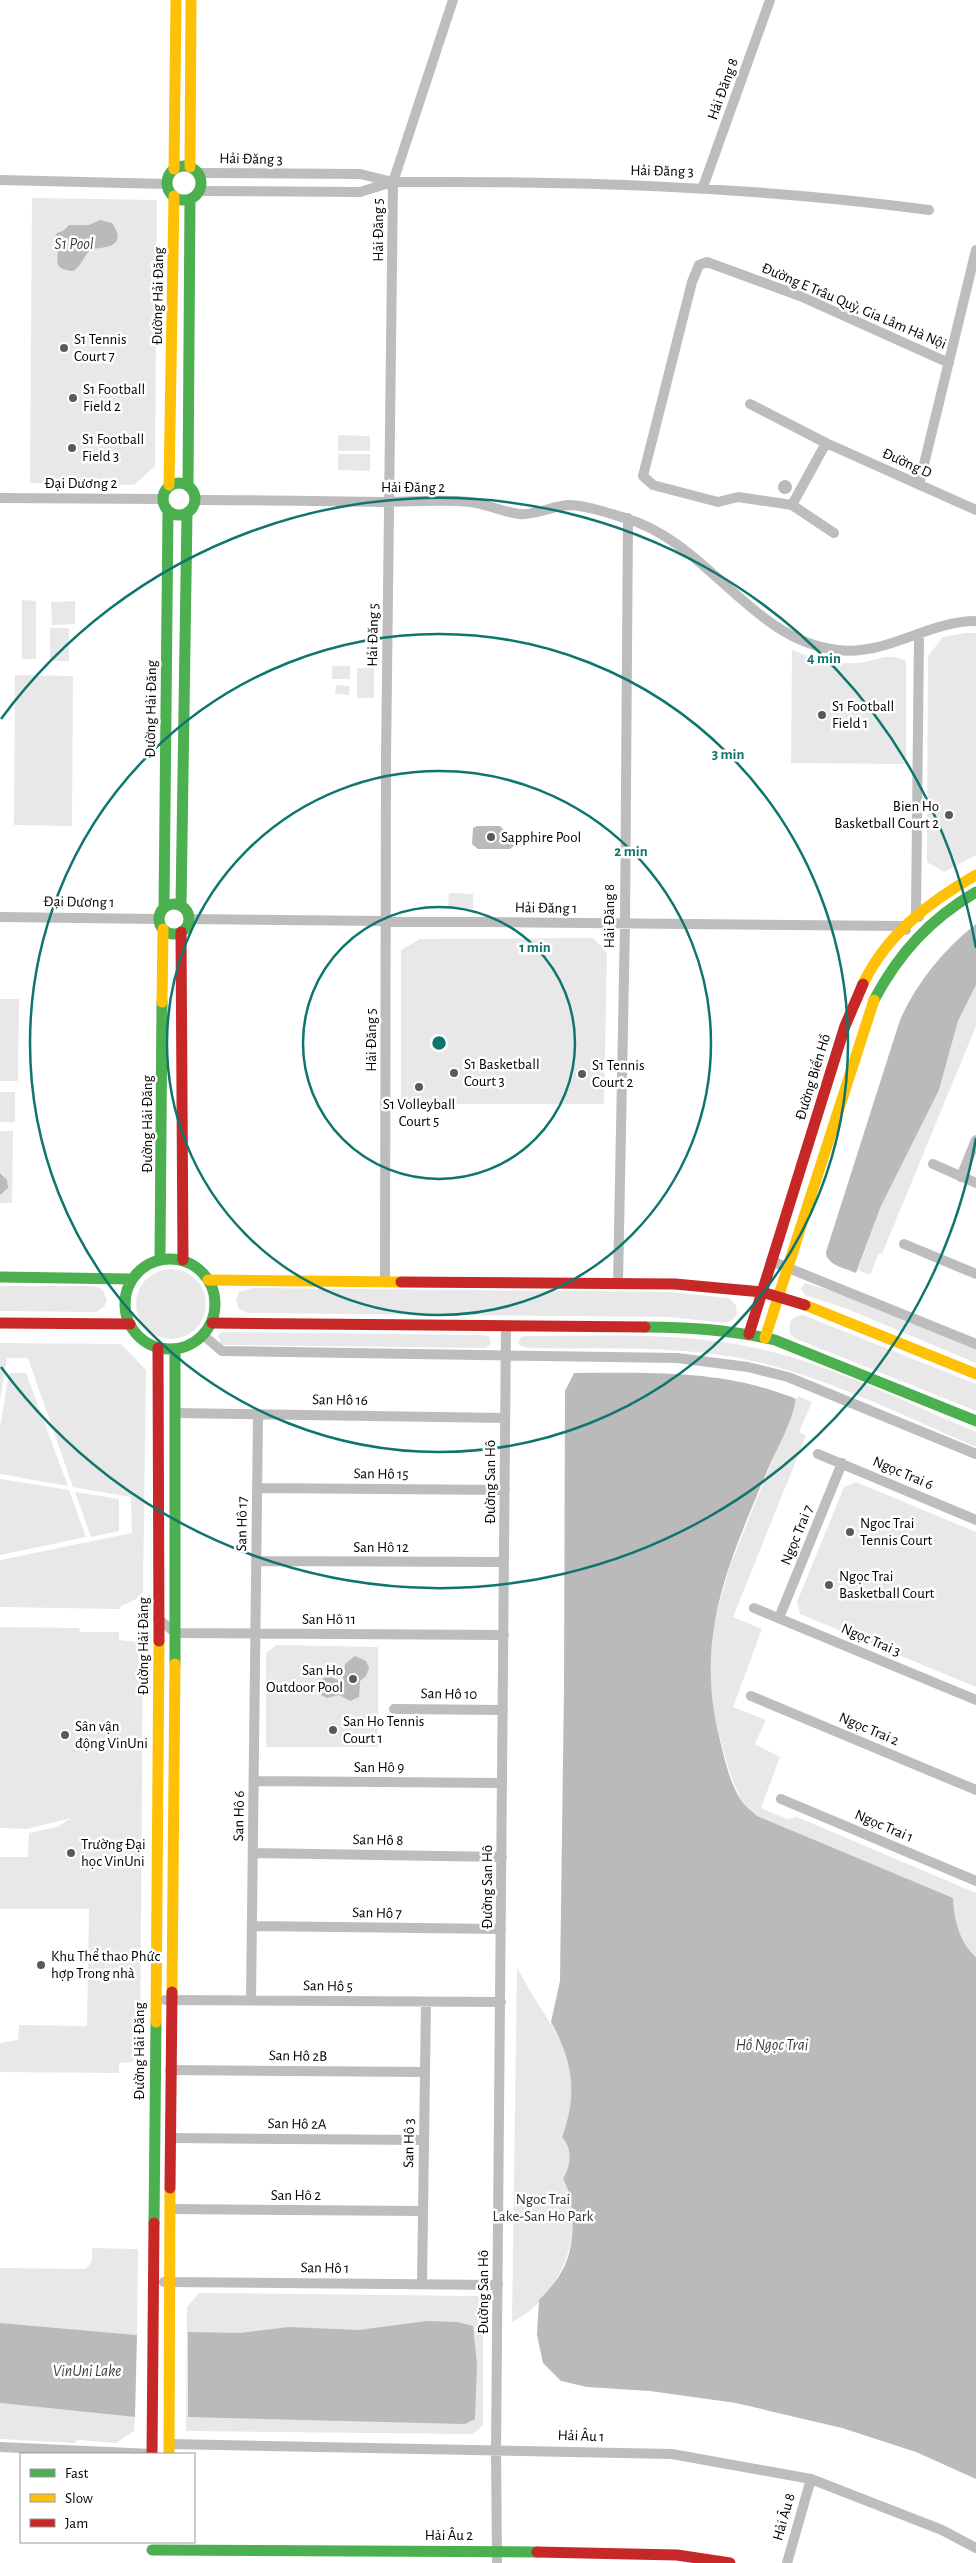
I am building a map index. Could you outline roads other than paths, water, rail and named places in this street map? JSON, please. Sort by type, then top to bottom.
[{"type":"street","points":[[174,169],[176,0]]},
{"type":"street","points":[[191,0],[194,170],[201,181],[195,195],[179,199],[174,196],[167,184],[168,176],[174,169],[181,166],[194,170]]},
{"type":"street","name":"Hải Đăng 5","points":[[386,1281],[386,757],[393,182],[453,0]]},
{"type":"street","name":"Hải Đăng 8","points":[[703,187],[770,0]]},
{"type":"street","name":"Hải Đăng 3","points":[[194,170],[360,174],[393,182],[703,187],[833,197],[929,210]]},
{"type":"street","points":[[0,180],[167,184]]},
{"type":"street","name":"Hải Đăng 3","points":[[195,195],[360,192],[393,182]]},
{"type":"street","name":"Đường Hải Đăng","points":[[188,486],[195,195]]},
{"type":"street","name":"Đường Hải Đăng","points":[[169,485],[174,196]]},
{"type":"street","name":"Đường E Trâu Quỳ, Gia Lâm Hà Nội","points":[[919,485],[976,250]]},
{"type":"street","name":"Đường E Trâu Quỳ, Gia Lâm Hà Nội","points":[[792,505],[738,498],[718,502],[653,484],[643,476],[695,272],[699,265],[707,262],[800,296],[949,363]]},
{"type":"street","name":"Đường D","points":[[750,404],[826,443],[976,510]]},
{"type":"street","points":[[826,443],[792,505],[834,533]]},
{"type":"street","points":[[179,482],[188,486],[193,491],[195,500],[193,506],[187,512],[180,515],[168,511],[162,499],[169,485],[179,482]]},
{"type":"street","name":"Đại Dương 2","points":[[0,498],[162,499]]},
{"type":"street","name":"Hải Đăng 2","points":[[195,500],[470,502],[528,514],[569,505],[628,518],[662,536],[692,554],[771,622],[789,635],[827,649],[856,651],[876,649],[948,625],[976,621]]},
{"type":"street","name":"Đường Hải Đăng","points":[[160,1259],[162,919],[168,511]]},
{"type":"street","points":[[181,906],[187,512]]},
{"type":"street","name":"Hải Đăng 8","points":[[618,1283],[625,924],[628,518]]},
{"type":"street","points":[[919,635],[916,913],[925,926]]},
{"type":"street","name":"Đường Biển Hồ","points":[[749,1334],[851,1009],[881,954],[902,926],[936,898],[976,875]]},
{"type":"street","points":[[766,1338],[867,1015],[894,964],[913,938],[925,926],[949,908],[976,892]]},
{"type":"street","points":[[170,904],[181,906],[187,911],[188,926],[181,932],[170,934],[162,919],[170,904]]},
{"type":"street","name":"Đại Dương 1","points":[[0,917],[162,919]]},
{"type":"street","name":"Hải Đăng 1","points":[[189,919],[902,926]]},
{"type":"street","points":[[902,926],[913,938]]},
{"type":"street","points":[[181,932],[183,1260]]},
{"type":"street","points":[[961,1177],[976,1140]]},
{"type":"street","points":[[933,1164],[976,1183]]},
{"type":"street","points":[[904,1244],[976,1274]]},
{"type":"street","points":[[160,1259],[183,1260],[194,1265],[208,1280],[216,1305],[212,1323],[195,1343],[175,1349],[158,1348],[142,1339],[130,1324],[125,1310],[126,1295],[131,1279],[148,1264],[160,1259]]},
{"type":"street","points":[[771,1262],[976,1344]]},
{"type":"street","points":[[0,1276],[131,1279]]},
{"type":"street","points":[[208,1280],[675,1284],[762,1292],[778,1295],[976,1374]]},
{"type":"street","points":[[0,1323],[130,1324]]},
{"type":"street","points":[[212,1323],[683,1327],[749,1334],[803,1350],[976,1421]]},
{"type":"street","name":"Đường San Hô","points":[[497,2563],[496,2449],[506,1326]]},
{"type":"street","points":[[203,1335],[222,1351],[677,1358],[748,1367],[813,1386],[976,1454]]},
{"type":"street","name":"Đường Hải Đăng","points":[[152,2453],[158,1348]]},
{"type":"street","name":"Đường Hải Đăng","points":[[169,2449],[170,2070],[176,1633],[175,1349]]},
{"type":"street","name":"San Hô 16","points":[[175,1413],[505,1418]]},
{"type":"street","name":"San Hô 17","points":[[255,1634],[258,1414]]},
{"type":"street","name":"Ngọc Trai 6","points":[[818,1454],[976,1520]]},
{"type":"street","name":"Ngọc Trai 7","points":[[779,1618],[842,1464]]},
{"type":"street","name":"San Hô 15","points":[[258,1488],[505,1490]]},
{"type":"street","name":"San Hô 12","points":[[257,1561],[504,1562]]},
{"type":"street","name":"Ngọc Trai 3","points":[[754,1608],[976,1700]]},
{"type":"street","points":[[158,1619],[176,1614]]},
{"type":"street","points":[[158,1619],[176,1633]]},
{"type":"street","name":"San Hô 11","points":[[176,1633],[504,1636]]},
{"type":"street","name":"San Hô 6","points":[[251,2000],[255,1782],[255,1634]]},
{"type":"street","name":"Ngọc Trai 2","points":[[751,1696],[976,1790]]},
{"type":"street","name":"San Hô 10","points":[[394,1709],[503,1710]]},
{"type":"street","name":"San Hô 9","points":[[255,1782],[502,1783]]},
{"type":"street","name":"Ngọc Trai 1","points":[[781,1799],[976,1881]]},
{"type":"street","name":"San Hô 8","points":[[254,1853],[502,1857]]},
{"type":"street","name":"San Hô 7","points":[[252,1926],[501,1929]]},
{"type":"street","name":"San Hô 5","points":[[154,2000],[501,2002]]},
{"type":"street","name":"San Hô 3","points":[[422,2284],[426,2002]]},
{"type":"street","name":"San Hô 2B","points":[[170,2070],[424,2072]]},
{"type":"street","name":"San Hô 2A","points":[[170,2138],[424,2140]]},
{"type":"street","name":"San Hô 2","points":[[170,2209],[422,2211]]},
{"type":"street","name":"San Hô 1","points":[[153,2282],[498,2285]]},
{"type":"street","points":[[0,2447],[130,2453]]},
{"type":"street","name":"Hải Âu 1","points":[[169,2449],[496,2449],[672,2454],[810,2479],[942,2530],[976,2548]]},
{"type":"street","name":"Hải Âu 8","points":[[787,2563],[810,2479]]},
{"type":"street","points":[[152,2546],[152,2563]]},
{"type":"street","name":"Hải Âu 2","points":[[152,2546],[497,2550],[677,2555],[730,2563]]},
{"type":"street","points":[[167,2546],[167,2563]]},
{"type":"water","name":"S1 Pool","points":[[100,220],[112,223],[118,236],[117,241],[109,246],[92,249],[73,271],[61,268],[58,262],[57,248],[53,241],[57,233],[63,231],[69,225],[89,225]]},
{"type":"water","points":[[785,480],[790,482],[792,487],[790,492],[785,494],[780,492],[778,487],[780,482]]},
{"type":"water","name":"Sapphire Pool","points":[[477,826],[500,826],[513,840],[514,846],[510,849],[478,849],[472,844],[473,828]]},
{"type":"water","points":[[976,924],[976,985],[958,1021],[939,1090],[881,1206],[856,1273],[842,1268],[829,1260],[826,1252],[900,1020],[914,993],[932,968]]},
{"type":"water","points":[[0,1173],[7,1180],[8,1188],[0,1195]]},
{"type":"water","name":"Hồ Ngọc Trai","points":[[574,1373],[648,1373],[698,1376],[747,1384],[796,1399],[788,1426],[741,1535],[720,1599],[713,1631],[711,1664],[712,1699],[727,1769],[733,1785],[741,1800],[757,1816],[953,1898],[959,1930],[965,1944],[976,1957],[976,2479],[916,2452],[842,2428],[736,2403],[650,2391],[587,2387],[561,2381],[543,2363],[537,2335],[539,2300],[552,2286],[563,2269],[570,2248],[573,2224],[570,2199],[563,2179],[570,2158],[568,2147],[562,2137],[570,2107],[571,2078],[564,2051],[551,2022],[560,1981],[564,1688],[565,1391]]},
{"type":"water","name":"San Ho Outdoor Pool","points":[[355,1656],[366,1661],[369,1668],[366,1676],[360,1681],[359,1697],[350,1701],[339,1695],[327,1698],[319,1694],[318,1681],[328,1676],[338,1680],[343,1679],[345,1664]]},
{"type":"water","points":[[427,2321],[457,2322],[473,2326],[477,2364],[475,2419],[465,2424],[188,2417],[188,2332],[240,2333],[289,2327],[359,2330]]},
{"type":"water","name":"VinUni Lake","points":[[0,2323],[137,2335],[135,2417],[0,2403]]},
{"type":"place","name":"S1 Tennis Court 7","points":[[64,348]]},
{"type":"place","name":"S1 Football Field 2","points":[[73,398]]},
{"type":"place","name":"S1 Football Field 3","points":[[72,448]]},
{"type":"place","name":"S1 Football Field 1","points":[[822,715]]},
{"type":"place","name":"Bien Ho Basketball Court 2","points":[[949,815]]},
{"type":"place","name":"Sapphire Pool","points":[[491,837]]},
{"type":"place","name":"S1 Basketball Court 3","points":[[454,1073]]},
{"type":"place","name":"S1 Tennis Court 2","points":[[582,1074]]},
{"type":"place","name":"S1 Volleyball Court 5","points":[[419,1087]]},
{"type":"place","name":"Ngoc Trai Tennis Court","points":[[850,1532]]},
{"type":"place","name":"Ngọc Trai Basketball Court","points":[[829,1585]]},
{"type":"place","name":"San Ho Outdoor Pool","points":[[353,1679]]},
{"type":"place","name":"San Ho Tennis Court 1","points":[[333,1730]]},
{"type":"place","name":"Sân vận động VinUni","points":[[65,1735]]},
{"type":"place","name":"Trường Đại học VinUni","points":[[71,1853]]},
{"type":"place","name":"Khu Thể thao Phức hợp Trong nhà","points":[[41,1965]]},
{"type":"park label","name":"Ngoc Trai Lake-San Ho Park","points":[[543,2208]]}]
